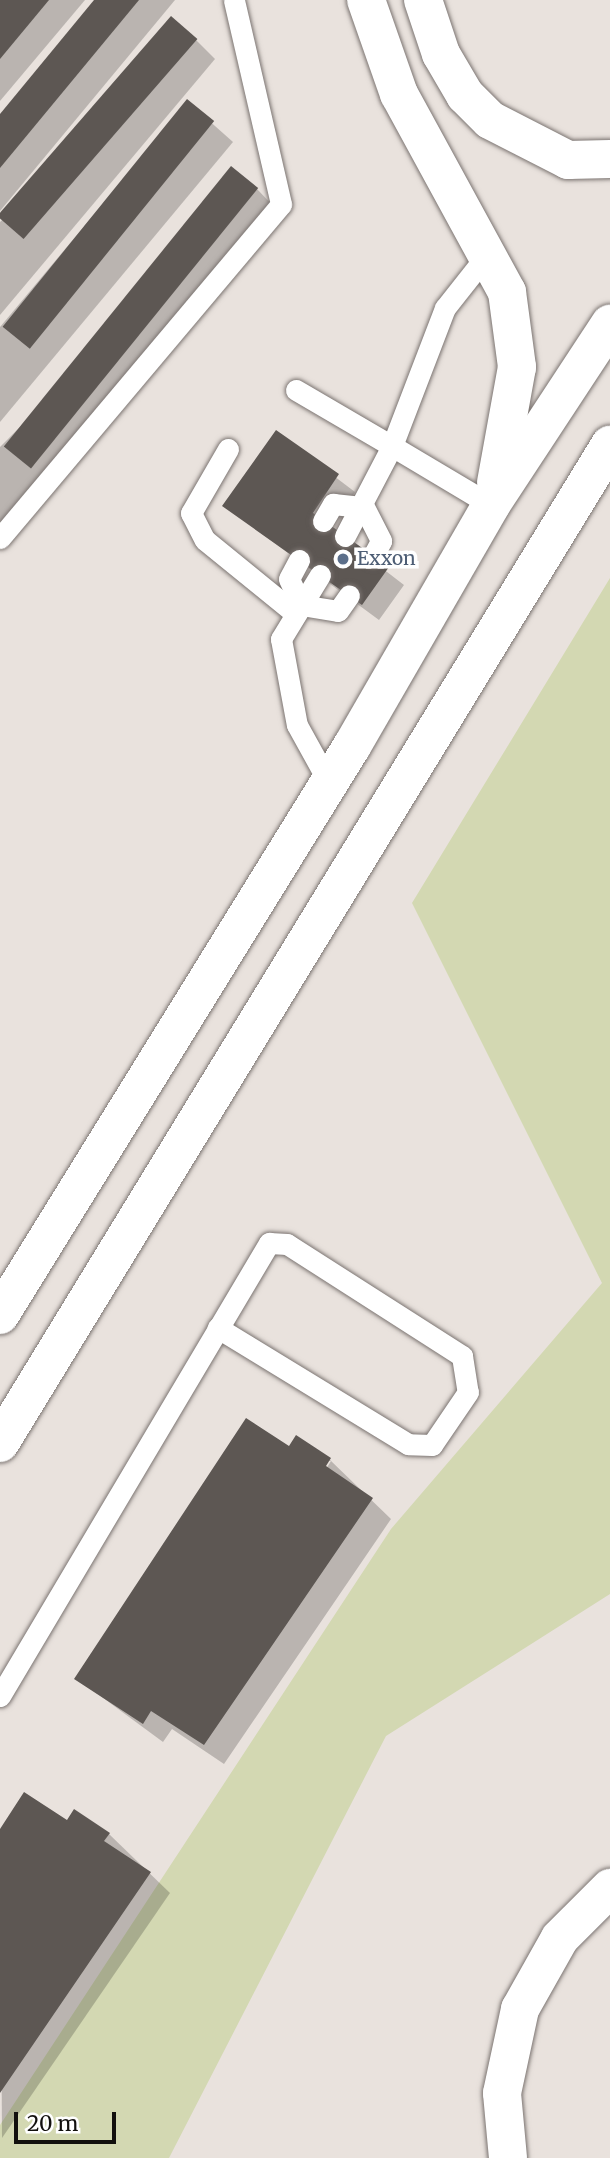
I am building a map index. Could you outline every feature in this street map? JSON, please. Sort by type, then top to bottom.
[{"type":"main road","points":[[366,0],[399,94],[490,251],[507,292],[517,368],[491,505]]},
{"type":"main road","points":[[423,0],[441,54],[465,95],[490,120],[568,160],[610,159]]},
{"type":"main road","points":[[0,1315],[329,783],[491,505],[610,324]]},
{"type":"main road","points":[[0,1443],[610,444]]},
{"type":"main road","points":[[508,2158],[502,2093],[520,2008],[559,1938],[610,1888]]},
{"type":"lane","points":[[0,538],[281,204],[234,0]]},
{"type":"lane","points":[[345,536],[364,507],[392,446],[445,308],[490,251]]},
{"type":"lane","points":[[296,390],[491,505]]},
{"type":"lane","points":[[228,449],[191,513],[205,540],[299,610],[338,611],[349,595]]},
{"type":"lane","points":[[323,521],[333,504],[364,507]]},
{"type":"lane","points":[[364,507],[381,541],[373,556]]},
{"type":"lane","points":[[299,560],[289,579],[299,610]]},
{"type":"lane","points":[[320,575],[281,639],[297,725],[329,783]]},
{"type":"lane","points":[[0,1696],[218,1328],[269,1243],[287,1244],[462,1356],[468,1392],[432,1445],[408,1444],[218,1328]]},
{"type":"green space","points":[[610,578],[610,1594],[386,1736],[169,2158],[0,2158],[0,2125],[391,1529],[602,1283],[412,903]]},
{"type":"building","points":[[0,0],[49,0],[0,59]]},
{"type":"building","points":[[94,0],[139,0],[0,168],[0,114]]},
{"type":"building","points":[[171,16],[197,39],[24,239],[0,218],[0,213]]},
{"type":"building","points":[[187,99],[214,121],[30,349],[3,327]]},
{"type":"building","points":[[231,166],[258,188],[31,469],[4,447]]},
{"type":"building","points":[[276,430],[339,474],[313,513],[389,567],[362,605],[222,506]]},
{"type":"building","points":[[246,1418],[289,1446],[296,1435],[331,1458],[326,1466],[373,1498],[204,1745],[151,1711],[143,1724],[74,1679]]},
{"type":"building","points":[[24,1792],[67,1820],[74,1809],[110,1833],[104,1841],[151,1872],[0,2093],[0,1829]]},
{"type":"place","name":"Exxon","points":[[343,559]]}]
